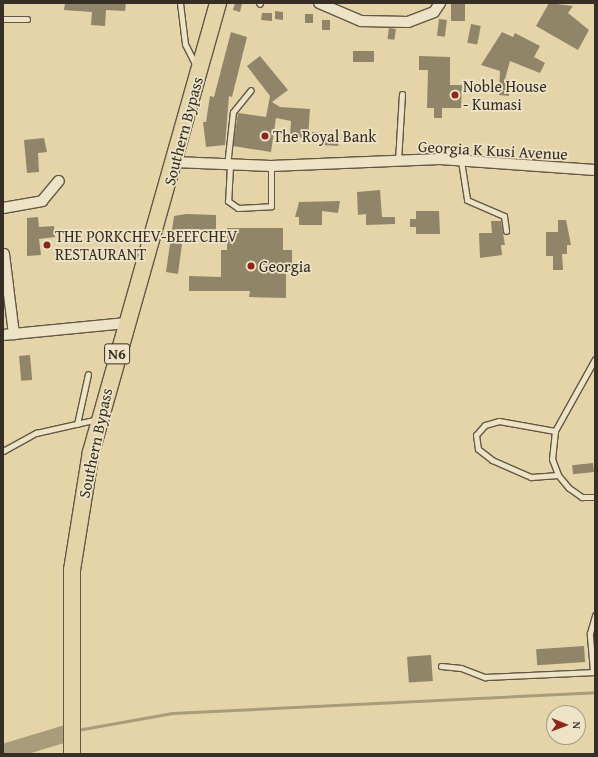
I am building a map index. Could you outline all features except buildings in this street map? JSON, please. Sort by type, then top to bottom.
[{"type":"highway","name":"Southern Bypass","points":[[72,752],[73,555],[98,419],[174,162],[218,3]]},
{"type":"street","points":[[319,3],[361,21],[408,22],[434,12],[440,3]]},
{"type":"street","name":"Georgia K Kusi Avenue","points":[[174,162],[228,166],[271,166],[398,161],[461,161],[595,170]]},
{"type":"street","points":[[3,208],[42,201],[59,181]]},
{"type":"street","points":[[4,254],[14,334]]},
{"type":"street","points":[[3,335],[126,323]]},
{"type":"lane","points":[[180,3],[185,44],[199,72]]},
{"type":"lane","points":[[3,19],[27,19]]},
{"type":"lane","points":[[251,90],[233,112],[228,166],[228,201],[238,208],[271,206],[271,166]]},
{"type":"lane","points":[[398,161],[402,94]]},
{"type":"lane","points":[[461,161],[467,200],[504,216],[506,231]]},
{"type":"lane","points":[[595,359],[555,432],[552,459],[558,475],[582,496],[595,497]]},
{"type":"lane","points":[[77,424],[88,374]]},
{"type":"lane","points":[[3,451],[36,433],[98,419]]},
{"type":"lane","points":[[555,432],[499,421],[485,425],[476,435],[478,449],[492,460],[531,477],[558,475]]},
{"type":"lane","points":[[441,666],[461,668],[485,677],[594,672],[590,633],[595,615]]},
{"type":"waterway","points":[[77,730],[172,713],[595,692]]},
{"type":"waterway","points":[[3,752],[72,731]]},
{"type":"place","name":"Noble House - Kumasi","points":[[455,95]]},
{"type":"place","name":"The Royal Bank","points":[[265,136]]},
{"type":"place","name":"THE PORKCHEV-BEEFCHEV RESTAURANT","points":[[47,245]]},
{"type":"place","name":"Georgia","points":[[251,266]]}]
